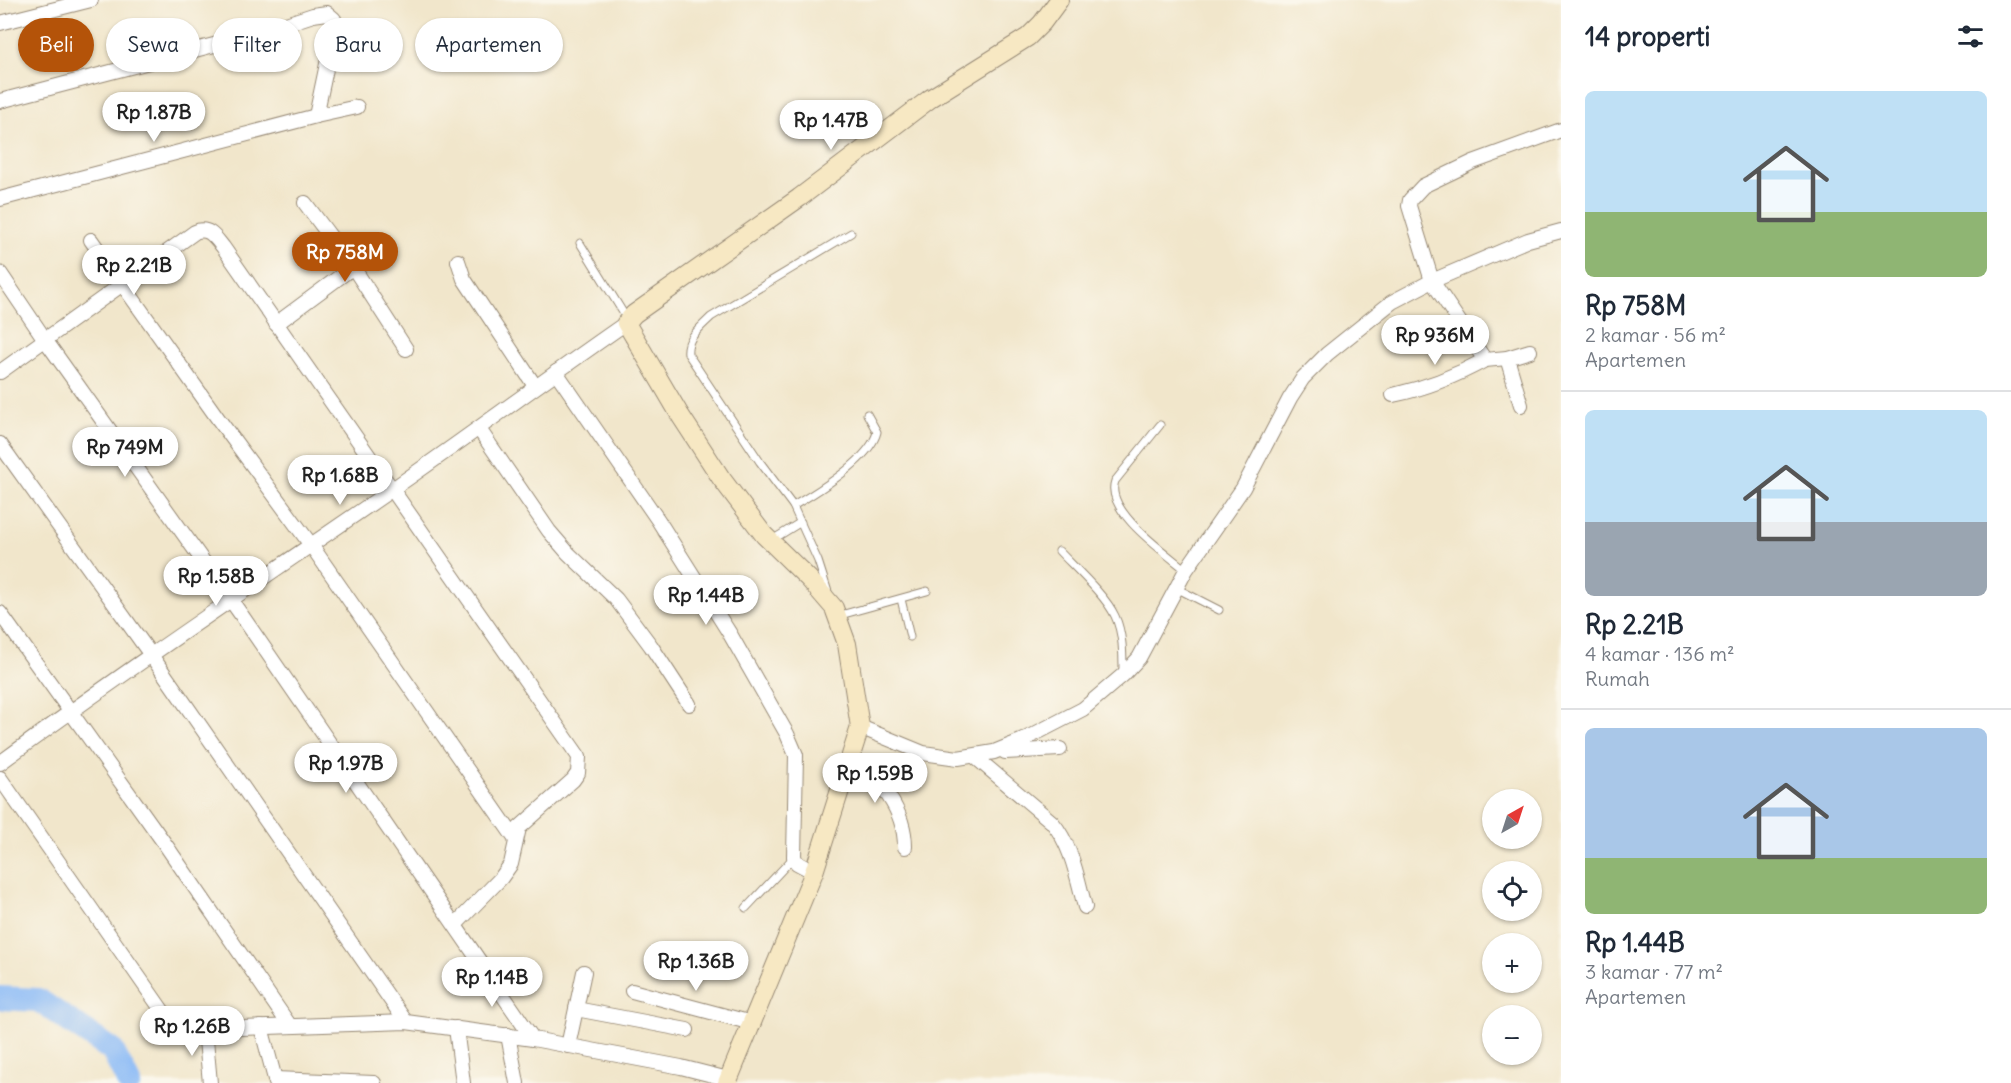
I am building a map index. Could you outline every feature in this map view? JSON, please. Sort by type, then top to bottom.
[{"type":"street","points":[[0,23],[91,0]]},
{"type":"street","points":[[0,763],[151,655],[479,429],[535,386],[799,198],[931,98],[1028,37],[1059,0]]},
{"type":"street","points":[[0,101],[256,34],[313,15],[327,13],[334,19],[334,31],[316,116]]},
{"type":"street","points":[[0,200],[357,107]]},
{"type":"street","points":[[1485,360],[1432,281],[1410,213],[1410,200],[1423,186],[1473,162],[1561,130]]},
{"type":"street","points":[[305,202],[353,267],[406,349]]},
{"type":"street","points":[[0,372],[195,232],[201,229],[206,230],[223,247],[579,757],[578,773],[573,780],[519,828],[511,864],[501,878],[455,925]]},
{"type":"street","points":[[994,752],[1021,741],[1083,709],[1139,658],[1186,570],[1243,488],[1281,414],[1303,378],[1327,354],[1392,302],[1432,281],[1528,240],[1561,231]]},
{"type":"street","points":[[91,240],[311,545],[516,840]]},
{"type":"street","points":[[458,261],[464,279],[535,386]]},
{"type":"street","points":[[276,324],[353,267]]},
{"type":"street","points":[[0,273],[231,601],[533,1039]]},
{"type":"street","points":[[0,778],[166,1016],[178,1028],[186,1030],[406,1022],[533,1039],[681,1067],[728,1081],[814,872],[860,727],[847,644],[835,612],[808,579],[770,541],[721,478],[680,415],[627,321]]},
{"type":"street","points":[[1394,395],[1417,390],[1459,374],[1485,360],[1507,358],[1530,351]]},
{"type":"street","points":[[1507,358],[1521,405]]},
{"type":"street","points":[[556,372],[658,520],[730,634],[787,734],[796,755],[794,857],[797,863],[814,872]]},
{"type":"street","points":[[479,429],[549,531],[568,553],[616,599],[651,646],[688,704]]},
{"type":"street","points":[[0,444],[151,655],[406,1022]]},
{"type":"street","points":[[0,613],[165,844],[290,1026]]},
{"type":"street","points":[[860,727],[923,753],[958,758],[994,752],[1060,749]]},
{"type":"street","points":[[974,756],[1052,822],[1061,833],[1069,849],[1085,907]]},
{"type":"street","points":[[850,760],[868,771],[887,792],[905,830],[905,847]]},
{"type":"street","points":[[568,1046],[585,972]]},
{"type":"street","points":[[632,991],[752,1023]]},
{"type":"street","points":[[576,1009],[687,1030]]},
{"type":"street","points":[[261,1028],[276,1081],[375,1083]]},
{"type":"street","points":[[456,1028],[463,1083]]},
{"type":"street","points":[[205,1029],[210,1083]]},
{"type":"street","points":[[508,1035],[517,1083]]},
{"type":"lane","points":[[851,233],[711,317],[692,336],[687,345],[688,354],[760,462],[793,506],[818,561],[835,612],[901,599],[927,591]]},
{"type":"lane","points":[[580,243],[627,321]]},
{"type":"lane","points":[[793,506],[842,474],[874,442],[877,432],[867,414]]},
{"type":"lane","points":[[1160,425],[1112,487],[1121,511],[1186,570]]},
{"type":"lane","points":[[770,541],[801,522]]},
{"type":"lane","points":[[1059,551],[1093,586],[1115,616],[1122,645],[1123,675]]},
{"type":"lane","points":[[1176,588],[1219,610]]},
{"type":"lane","points":[[901,599],[910,637]]},
{"type":"lane","points":[[746,908],[794,857]]},
{"type":"waterway","points":[[0,998],[38,1000],[112,1050],[129,1083]]}]
